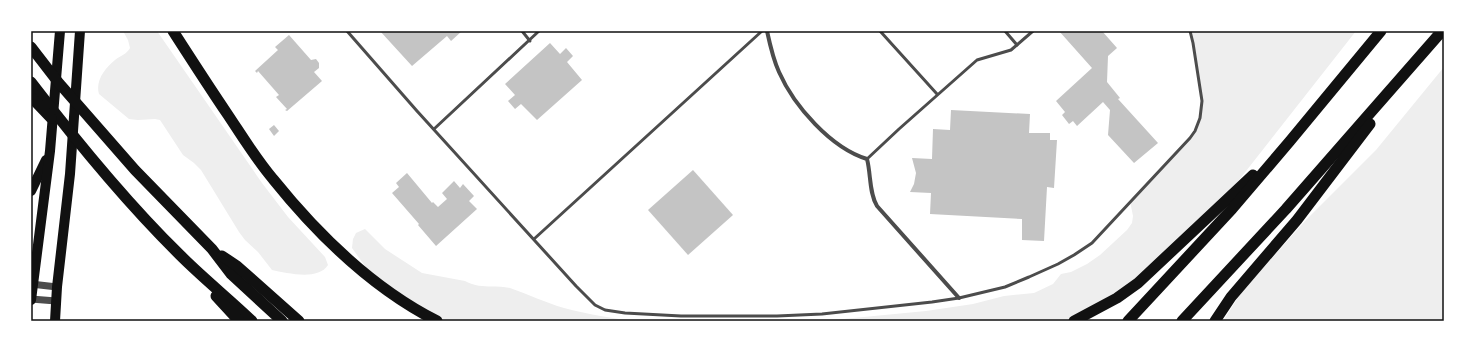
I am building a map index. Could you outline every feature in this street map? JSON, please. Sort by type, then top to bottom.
[{"type":"highway","points":[[173,31],[248,146],[302,214],[330,243],[363,271],[397,297],[437,321]]},
{"type":"highway","points":[[1128,321],[1232,209],[1381,31]]},
{"type":"highway","points":[[1215,321],[1231,297],[1297,220],[1442,31]]},
{"type":"highway","points":[[31,47],[58,82],[135,170],[212,249],[231,274],[282,321]]},
{"type":"highway","points":[[1182,321],[1286,209],[1424,53]]},
{"type":"highway","points":[[31,82],[83,148],[116,186],[239,321]]},
{"type":"highway","points":[[31,97],[83,148]]},
{"type":"highway","points":[[1074,321],[1117,298],[1138,283],[1290,141]]},
{"type":"highway","points":[[212,249],[237,266],[299,321]]},
{"type":"highway","points":[[180,255],[252,321]]},
{"type":"main road","points":[[31,299],[50,151],[60,31]]},
{"type":"main road","points":[[55,321],[57,287],[70,174],[80,31]]},
{"type":"main road","points":[[31,191],[50,151]]},
{"type":"street","points":[[767,31],[779,72],[789,91],[818,127],[841,146],[855,155],[867,159],[873,195],[877,206],[959,298]]},
{"type":"street","points":[[32,284],[57,287]]},
{"type":"street","points":[[31,299],[56,301]]},
{"type":"lane","points":[[347,31],[586,298],[599,308],[614,312],[681,316],[799,315],[876,309],[959,298],[1005,287],[1074,255],[1092,243],[1195,131],[1200,118],[1202,101],[1190,31]]},
{"type":"lane","points":[[522,31],[530,41]]},
{"type":"lane","points":[[434,129],[539,31]]},
{"type":"lane","points":[[534,239],[762,31]]},
{"type":"lane","points":[[880,31],[937,94]]},
{"type":"lane","points":[[1005,31],[1017,45]]},
{"type":"lane","points":[[867,159],[937,94],[977,60],[1011,50],[1033,31]]},
{"type":"shaded area","points":[[123,31],[157,31],[262,183],[288,217],[325,257],[328,265],[323,270],[317,273],[302,275],[272,270],[258,252],[239,232],[201,170],[183,155],[160,120],[129,119],[99,94],[98,84],[104,71],[111,63],[130,48]]},
{"type":"shaded area","points":[[1190,31],[1356,31],[1217,208],[1138,283],[1074,321],[822,321],[926,311],[973,304],[1004,296],[1034,293],[1053,284],[1061,274],[1071,272],[1100,255],[1127,230],[1132,223],[1133,216],[1130,201],[1190,138],[1198,125],[1202,101]]},
{"type":"shaded area","points":[[1444,67],[1444,321],[1223,321],[1241,293],[1305,221],[1376,150]]},
{"type":"shaded area","points":[[365,229],[385,249],[422,273],[465,281],[482,286],[510,288],[564,308],[600,316],[637,321],[437,321],[375,280],[352,248],[353,239],[356,233]]},
{"type":"building","points":[[380,31],[462,31],[451,41],[447,36],[412,66]]},
{"type":"building","points":[[1059,31],[1102,31],[1117,48],[1108,56],[1107,82],[1120,98],[1118,99],[1158,143],[1134,163],[1108,135],[1110,110],[1103,102],[1077,126],[1073,121],[1069,124],[1062,115],[1065,112],[1056,101],[1092,68]]},
{"type":"building","points":[[289,35],[311,60],[316,59],[319,63],[319,68],[314,72],[322,81],[287,111],[285,110],[287,109],[276,97],[279,95],[258,71],[257,73],[255,71],[278,50],[275,47]]},
{"type":"building","points":[[550,43],[560,54],[566,48],[573,56],[567,62],[582,80],[537,120],[521,104],[515,109],[508,101],[515,95],[505,84]]},
{"type":"building","points":[[951,110],[1030,114],[1029,133],[1050,133],[1050,140],[1057,140],[1054,188],[1047,187],[1044,241],[1022,240],[1022,219],[930,214],[931,193],[910,192],[914,184],[916,173],[912,158],[932,159],[933,129],[950,130]]},
{"type":"building","points":[[274,125],[279,131],[274,136],[269,129]]},
{"type":"building","points":[[693,170],[733,215],[688,255],[648,210]]},
{"type":"building","points":[[407,173],[432,203],[433,202],[438,207],[447,199],[442,193],[454,181],[460,188],[463,184],[474,196],[469,201],[477,209],[436,246],[392,193],[399,187],[396,183]]}]
